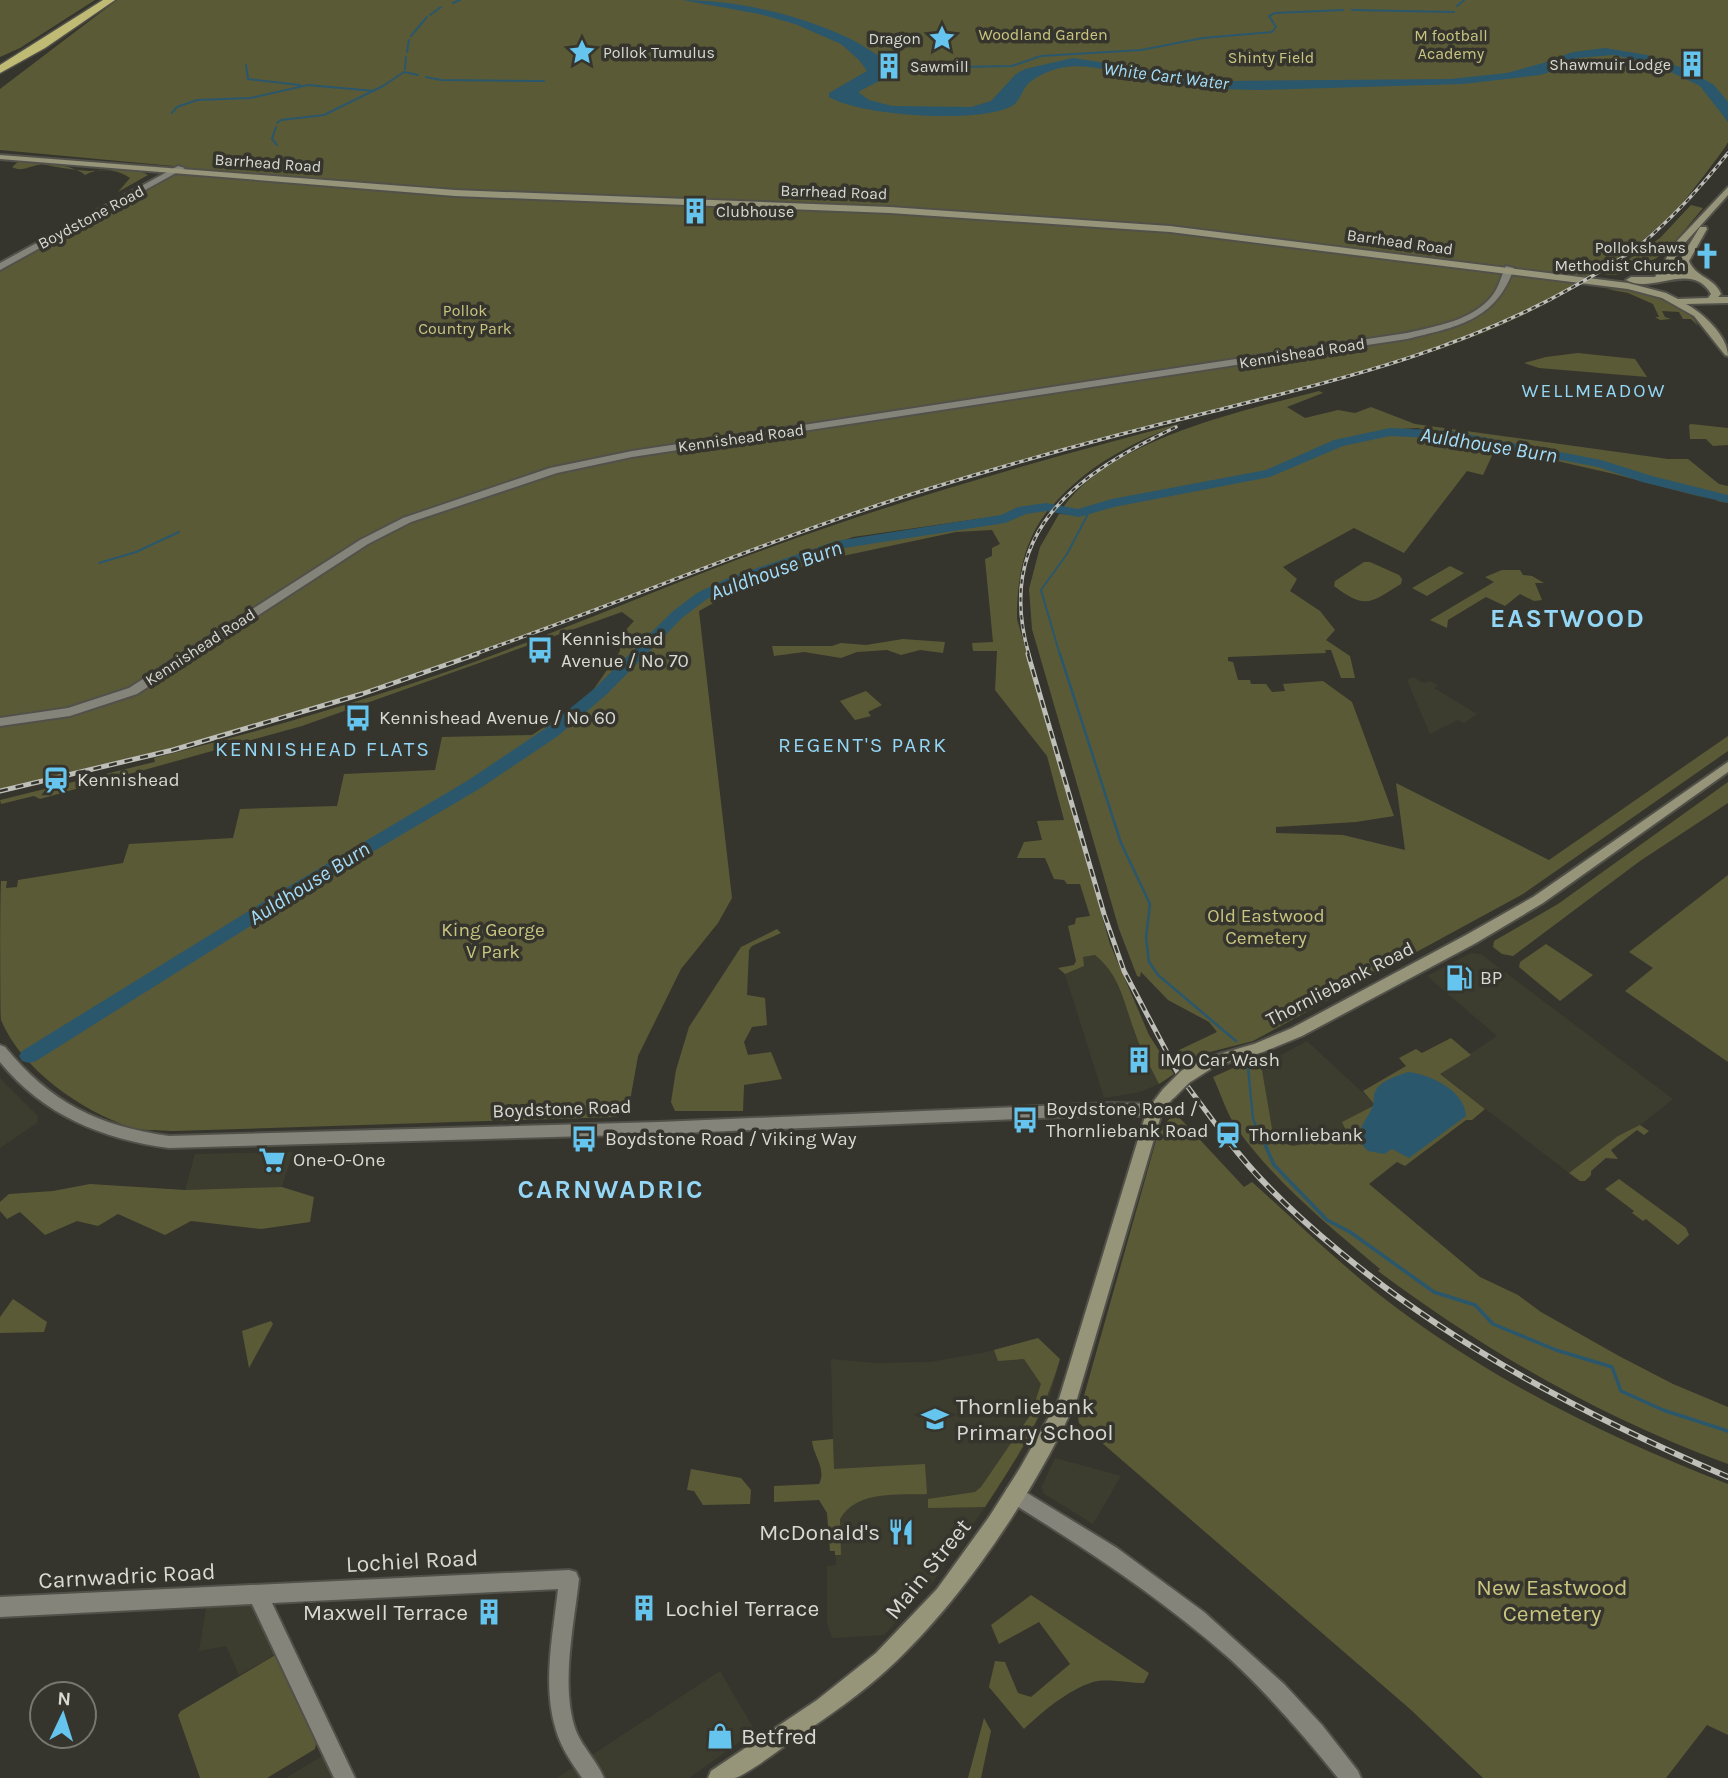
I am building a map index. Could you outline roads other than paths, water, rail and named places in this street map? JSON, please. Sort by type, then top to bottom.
[{"type":"highway","points":[[0,63],[102,0]]},
{"type":"highway","points":[[0,70],[110,0]]},
{"type":"highway","points":[[0,82],[88,15]]},
{"type":"main road","name":"Barrhead Road","points":[[0,155],[495,195],[890,210],[1107,222],[1417,258],[1636,287],[1665,295]]},
{"type":"main road","points":[[1728,190],[1700,219],[1668,260],[1656,287],[1697,314],[1728,353]]},
{"type":"main road","points":[[1728,202],[1696,237],[1685,257],[1685,266],[1716,292],[1706,313],[1728,340]]},
{"type":"main road","points":[[1657,265],[1668,260]]},
{"type":"main road","name":"Barrhead Road","points":[[1509,271],[1607,279],[1659,280],[1678,276],[1728,290]]},
{"type":"main road","points":[[1607,279],[1645,272]]},
{"type":"main road","points":[[1665,295],[1689,302],[1728,300]]},
{"type":"main road","name":"Thornliebank Road","points":[[1093,1321],[1155,1110],[1185,1077],[1207,1063],[1258,1048],[1297,1032],[1471,939],[1538,900],[1728,766]]},
{"type":"main road","name":"Main Street","points":[[718,1778],[883,1660],[911,1632],[960,1573],[1014,1494],[1061,1415],[1093,1321]]},
{"type":"street","name":"Boydstone Road","points":[[0,261],[174,169]]},
{"type":"street","name":"Boydstone Road","points":[[0,267],[174,169]]},
{"type":"street","name":"Kennishead Road","points":[[0,722],[70,712],[122,696],[364,542],[396,525],[554,470],[632,454],[1407,336],[1444,327],[1477,314],[1497,299],[1509,271]]},
{"type":"street","name":"Boydstone Road","points":[[0,1051],[35,1089],[63,1111],[96,1127],[135,1139],[169,1142],[273,1141],[1111,1109],[1155,1110]]},
{"type":"street","points":[[1014,1494],[1115,1556],[1220,1635],[1298,1713],[1351,1778]]},
{"type":"street","name":"Lochiel Road","points":[[257,1593],[569,1579],[561,1713],[574,1748],[594,1778]]},
{"type":"street","points":[[257,1593],[345,1778]]},
{"type":"street","name":"Carnwadric Road","points":[[0,1607],[257,1593]]},
{"type":"water","name":"White Cart Water","points":[[682,0],[765,10],[806,21],[850,39],[891,62],[882,65],[888,70],[881,80],[858,92],[869,100],[892,106],[971,107],[991,101],[1016,74],[1025,69],[1073,58],[1226,81],[1450,79],[1507,73],[1573,52],[1605,48],[1647,55],[1688,70],[1714,85],[1728,102],[1728,122],[1700,86],[1654,64],[1614,55],[1577,58],[1563,68],[1540,75],[1463,84],[1260,90],[1146,82],[1150,80],[1083,66],[1047,72],[1027,85],[1015,104],[996,112],[948,116],[892,113],[844,104],[829,97],[829,93],[867,71],[841,44],[795,24],[759,14]]},
{"type":"water","points":[[1408,1072],[1426,1076],[1445,1085],[1460,1099],[1466,1116],[1409,1158],[1392,1149],[1384,1154],[1368,1151],[1360,1139],[1360,1134],[1373,1106],[1377,1088],[1385,1081]]},
{"type":"waterway","points":[[453,3],[460,0]]},
{"type":"waterway","points":[[1457,6],[1464,0]]},
{"type":"waterway","points":[[430,15],[441,7]]},
{"type":"waterway","name":"White Cart Water","points":[[908,68],[1012,66],[1041,56],[1141,50],[1203,38],[1272,32],[1276,27],[1269,16],[1275,13],[1343,10]]},
{"type":"waterway","points":[[1352,10],[1454,12]]},
{"type":"waterway","points":[[411,36],[427,17]]},
{"type":"waterway","points":[[407,52],[409,40]]},
{"type":"waterway","points":[[405,69],[406,57]]},
{"type":"waterway","points":[[246,65],[248,79],[300,85]]},
{"type":"waterway","points":[[373,91],[404,72],[418,75]]},
{"type":"waterway","points":[[426,77],[441,80],[544,81]]},
{"type":"waterway","points":[[172,113],[177,107],[197,100],[251,98],[308,85],[373,91]]},
{"type":"waterway","points":[[277,123],[281,120],[324,115],[373,91]]},
{"type":"waterway","points":[[276,127],[272,139],[277,145]]},
{"type":"waterway","name":"Auldhouse Burn","points":[[29,1056],[297,889],[473,785],[552,732],[601,691],[677,615],[702,596],[731,582],[841,544],[1005,519],[1023,510],[1046,507],[1079,513],[1112,503],[1270,473],[1339,443],[1390,432],[1451,435],[1601,464],[1647,479],[1728,499]]},
{"type":"waterway","points":[[1060,655],[1041,590],[1067,554],[1090,510]]},
{"type":"waterway","points":[[99,563],[136,552],[179,532]]},
{"type":"waterway","points":[[1060,654],[1121,843],[1150,904],[1146,937],[1149,962],[1158,975],[1236,1041]]},
{"type":"waterway","points":[[1248,1067],[1253,1119],[1263,1142]]},
{"type":"waterway","points":[[1263,1140],[1274,1165],[1327,1220],[1350,1232],[1434,1292],[1475,1305],[1493,1324],[1556,1350],[1612,1367],[1621,1391],[1663,1410],[1728,1431]]},
{"type":"railway","points":[[472,655],[754,549],[925,490],[1102,439],[1350,376],[1441,347],[1530,310],[1635,249],[1683,205],[1728,153]]},
{"type":"railway","points":[[1029,655],[1021,612],[1023,574],[1034,541],[1052,512],[1076,487],[1106,465],[1176,427]]},
{"type":"railway","points":[[0,791],[173,750],[362,694],[477,654]]},
{"type":"railway","points":[[1028,654],[1104,914],[1124,971],[1179,1075],[1229,1142]]},
{"type":"railway","points":[[1228,1140],[1267,1185],[1310,1226],[1430,1320],[1575,1405],[1728,1477]]},
{"type":"place","name":"Dragon","points":[[942,38]]},
{"type":"place","name":"Pollok Tumulus","points":[[582,52]]},
{"type":"place","name":"Shawmuir Lodge","points":[[1692,64]]},
{"type":"place","name":"Sawmill","points":[[889,66]]},
{"type":"place","name":"Clubhouse","points":[[695,211]]},
{"type":"place","name":"Pollokshaws Methodist Church","points":[[1707,256]]},
{"type":"place","name":"Kennishead Avenue / No 70","points":[[540,650]]},
{"type":"place","name":"Kennishead Avenue / No 60","points":[[358,718]]},
{"type":"place","name":"Kennishead","points":[[56,780]]},
{"type":"place","name":"BP","points":[[1459,978]]},
{"type":"place","name":"IMO Car Wash","points":[[1139,1060]]},
{"type":"place","name":"Boydstone Road / Thornliebank Road","points":[[1025,1120]]},
{"type":"place","name":"Thornliebank","points":[[1228,1135]]},
{"type":"place","name":"Boydstone Road / Viking Way","points":[[584,1139]]},
{"type":"place","name":"One-O-One","points":[[272,1160]]},
{"type":"place","name":"Thornliebank Primary School","points":[[935,1419]]},
{"type":"place","name":"McDonald's","points":[[901,1532]]},
{"type":"place","name":"Lochiel Terrace","points":[[644,1608]]},
{"type":"place","name":"Maxwell Terrace","points":[[489,1612]]},
{"type":"place","name":"Betfred","points":[[720,1736]]},
{"type":"district","name":"WELLMEADOW","points":[[1594,391]]},
{"type":"district","name":"EASTWOOD","points":[[1568,618]]},
{"type":"district","name":"REGENT'S PARK","points":[[863,745]]},
{"type":"district","name":"KENNISHEAD FLATS","points":[[323,749]]},
{"type":"district","name":"CARNWADRIC","points":[[611,1189]]},
{"type":"park label","name":"Woodland Garden","points":[[1043,34]]},
{"type":"park label","name":"M football Academy","points":[[1451,44]]},
{"type":"park label","name":"Shinty Field","points":[[1271,57]]},
{"type":"park label","name":"Pollok Country Park","points":[[465,319]]},
{"type":"park label","name":"Old Eastwood Cemetery","points":[[1266,927]]},
{"type":"park label","name":"King George V Park","points":[[493,941]]},
{"type":"park label","name":"New Eastwood Cemetery","points":[[1552,1600]]}]
